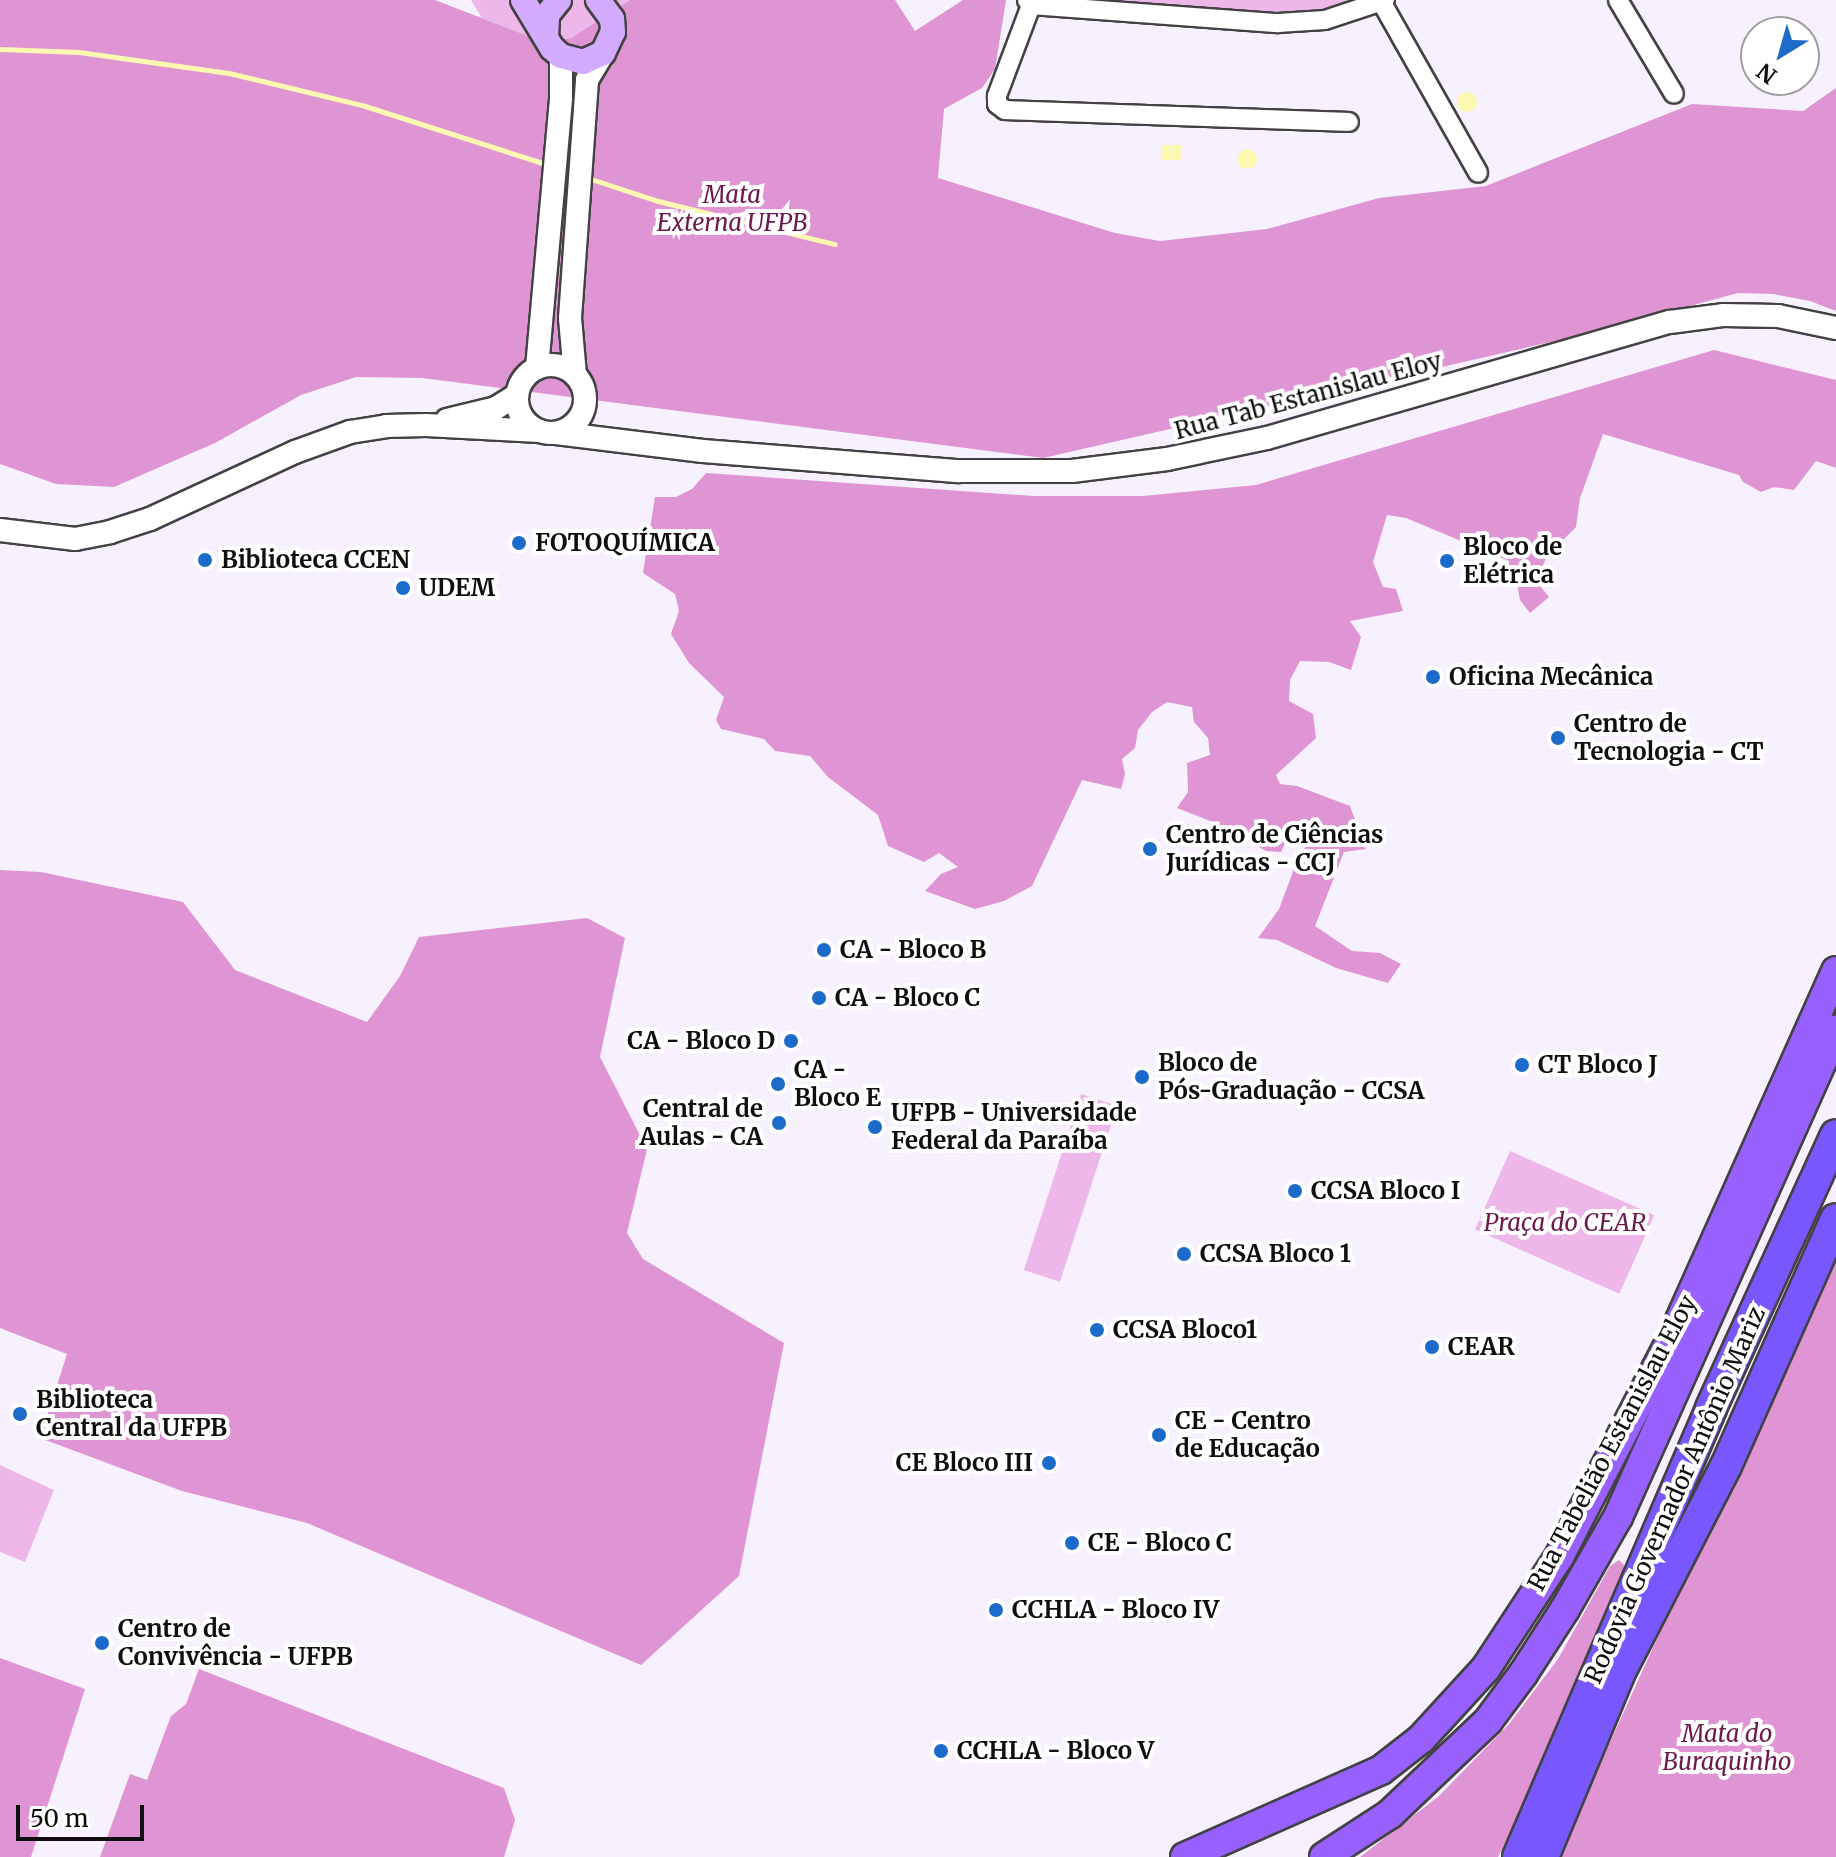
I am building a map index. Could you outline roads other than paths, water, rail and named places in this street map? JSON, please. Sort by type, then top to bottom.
[{"type":"highway","name":"Rodovia Governador Antônio Mariz","points":[[1518,1857],[1711,1408],[1836,1135]]},
{"type":"highway","name":"Rodovia Governador Antônio Mariz","points":[[1543,1857],[1619,1674],[1726,1466],[1836,1219]]},
{"type":"main road","points":[[523,0],[554,47],[583,62],[609,21]]},
{"type":"main road","points":[[554,47],[547,15],[559,0]]},
{"type":"main road","name":"Rua Tabelião Estanislau Eloy","points":[[1185,1857],[1381,1770],[1421,1739],[1486,1668],[1559,1557],[1672,1338],[1836,971]]},
{"type":"main road","name":"Rua Tabelião Estanislau Eloy","points":[[1324,1857],[1390,1814],[1488,1721],[1565,1609],[1618,1517],[1836,1030]]},
{"type":"street","points":[[1618,0],[1674,94]]},
{"type":"street","points":[[1349,122],[1005,110],[997,104],[997,96],[1030,2],[1278,23],[1325,20],[1384,1],[1478,173]]},
{"type":"street","points":[[575,375],[557,365],[537,368],[523,379],[517,395],[524,420],[547,432],[573,426],[583,411],[584,392],[575,375],[570,318],[587,80],[609,21]]},
{"type":"street","points":[[537,368],[561,98],[554,47]]},
{"type":"street","name":"Rua Tab Estanislau Eloy","points":[[0,530],[75,539],[110,532],[150,519],[295,452],[350,432],[386,426],[426,425],[547,432],[640,445],[959,471],[1072,471],[1167,459],[1267,438],[1670,322],[1723,315],[1778,316],[1836,328]]},
{"type":"street","name":"Rua Tab Estanislau Eloy","points":[[426,425],[496,408],[517,395]]},
{"type":"street","name":"Rua Tab Estanislau Eloy","points":[[583,411],[602,428],[640,445]]},
{"type":"waterway","points":[[0,49],[79,52],[229,73],[365,106],[549,165]]},
{"type":"waterway","points":[[585,177],[658,201],[835,244]]},
{"type":"place","name":"FOTOQUÍMICA","points":[[519,543]]},
{"type":"place","name":"Biblioteca CCEN","points":[[205,560]]},
{"type":"place","name":"Bloco de Elétrica","points":[[1447,561]]},
{"type":"place","name":"UDEM","points":[[403,588]]},
{"type":"place","name":"Oficina Mecânica","points":[[1433,677]]},
{"type":"place","name":"Centro de Tecnologia - CT","points":[[1558,738]]},
{"type":"place","name":"Centro de Ciências Jurídicas - CCJ","points":[[1150,849]]},
{"type":"place","name":"CA - Bloco B","points":[[824,950]]},
{"type":"place","name":"CA - Bloco C","points":[[819,998]]},
{"type":"place","name":"CA - Bloco D","points":[[791,1041]]},
{"type":"place","name":"CT Bloco J","points":[[1522,1065]]},
{"type":"place","name":"Bloco de Pós-Graduação - CCSA","points":[[1142,1077]]},
{"type":"place","name":"CA - Bloco E","points":[[778,1084]]},
{"type":"place","name":"Central de Aulas - CA","points":[[779,1123]]},
{"type":"place","name":"UFPB - Universidade Federal da Paraíba","points":[[875,1127]]},
{"type":"place","name":"CCSA Bloco I","points":[[1295,1191]]},
{"type":"place","name":"CCSA Bloco 1","points":[[1184,1254]]},
{"type":"place","name":"CCSA Bloco1","points":[[1097,1330]]},
{"type":"place","name":"CEAR","points":[[1432,1347]]},
{"type":"place","name":"Biblioteca Central da UFPB","points":[[20,1414]]},
{"type":"place","name":"CE - Centro de Educação","points":[[1159,1435]]},
{"type":"place","name":"CE Bloco III","points":[[1049,1463]]},
{"type":"place","name":"CE - Bloco C","points":[[1072,1543]]},
{"type":"place","name":"CCHLA - Bloco IV","points":[[996,1610]]},
{"type":"place","name":"Centro de Convivência - UFPB","points":[[102,1643]]},
{"type":"place","name":"CCHLA - Bloco V","points":[[941,1751]]},
{"type":"park label","name":"Mata Externa UFPB","points":[[732,209]]},
{"type":"park label","name":"Praça do CEAR","points":[[1565,1223]]},
{"type":"park label","name":"Mata do Buraquinho","points":[[1727,1748]]}]
